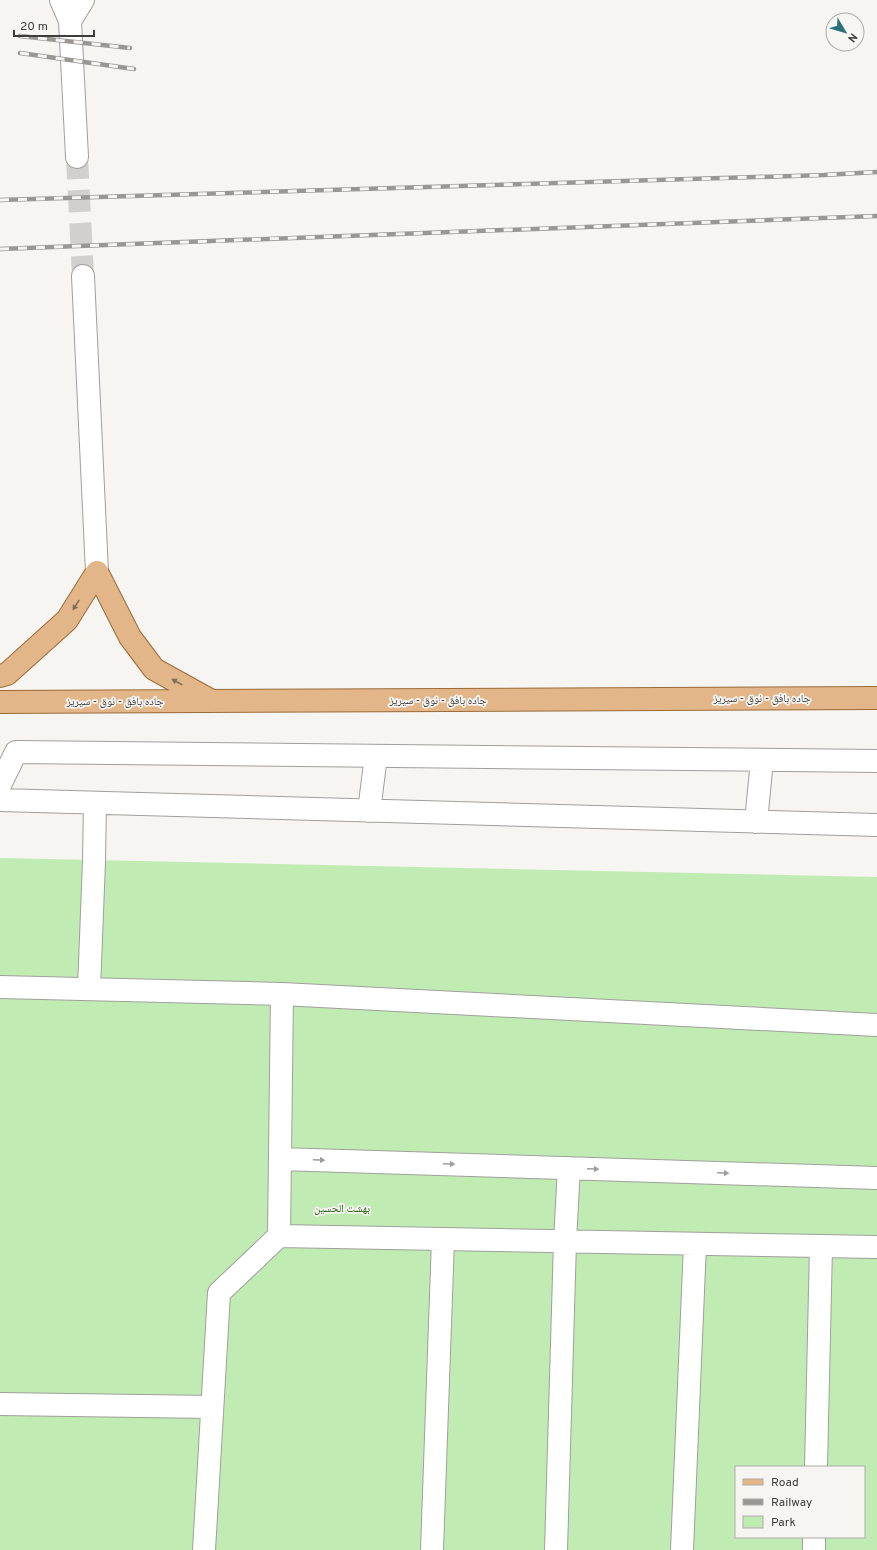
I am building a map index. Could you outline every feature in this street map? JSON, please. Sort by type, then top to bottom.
[{"type":"main road","points":[[0,676],[8,674],[67,620],[97,572]]},
{"type":"main road","points":[[97,572],[130,637],[154,669],[211,701]]},
{"type":"main road","name":"جاده بافق - نوق - سیریز","points":[[0,702],[877,698]]},
{"type":"street","points":[[61,0],[70,21],[77,157]]},
{"type":"street","points":[[70,21],[83,0]]},
{"type":"street","points":[[83,276],[97,572]]},
{"type":"street","points":[[0,785],[16,752],[877,762]]},
{"type":"street","points":[[369,811],[376,756]]},
{"type":"street","points":[[756,822],[762,760]]},
{"type":"street","points":[[0,800],[877,825]]},
{"type":"street","points":[[89,989],[95,803]]},
{"type":"street","points":[[0,988],[282,994],[877,1025]]},
{"type":"street","points":[[279,1236],[282,994]]},
{"type":"street","points":[[280,1159],[877,1178]]},
{"type":"street","points":[[556,1550],[565,1241],[569,1168]]},
{"type":"street","points":[[204,1550],[218,1293],[279,1236],[877,1247]]},
{"type":"street","points":[[432,1550],[443,1239]]},
{"type":"street","points":[[682,1550],[695,1244]]},
{"type":"street","points":[[816,1466],[821,1246]]},
{"type":"street","points":[[0,1404],[212,1407]]},
{"type":"street","points":[[814,1538],[814,1550]]},
{"type":"green space","name":"بهشت الحسین","points":[[0,858],[877,877],[877,1550],[0,1550]]},
{"type":"tunnel","points":[[77,157],[83,276]]},
{"type":"railway","points":[[20,36],[130,48]]},
{"type":"railway","points":[[20,53],[134,69]]},
{"type":"railway","points":[[0,200],[824,175],[877,172]]},
{"type":"railway","points":[[0,249],[877,216]]}]
